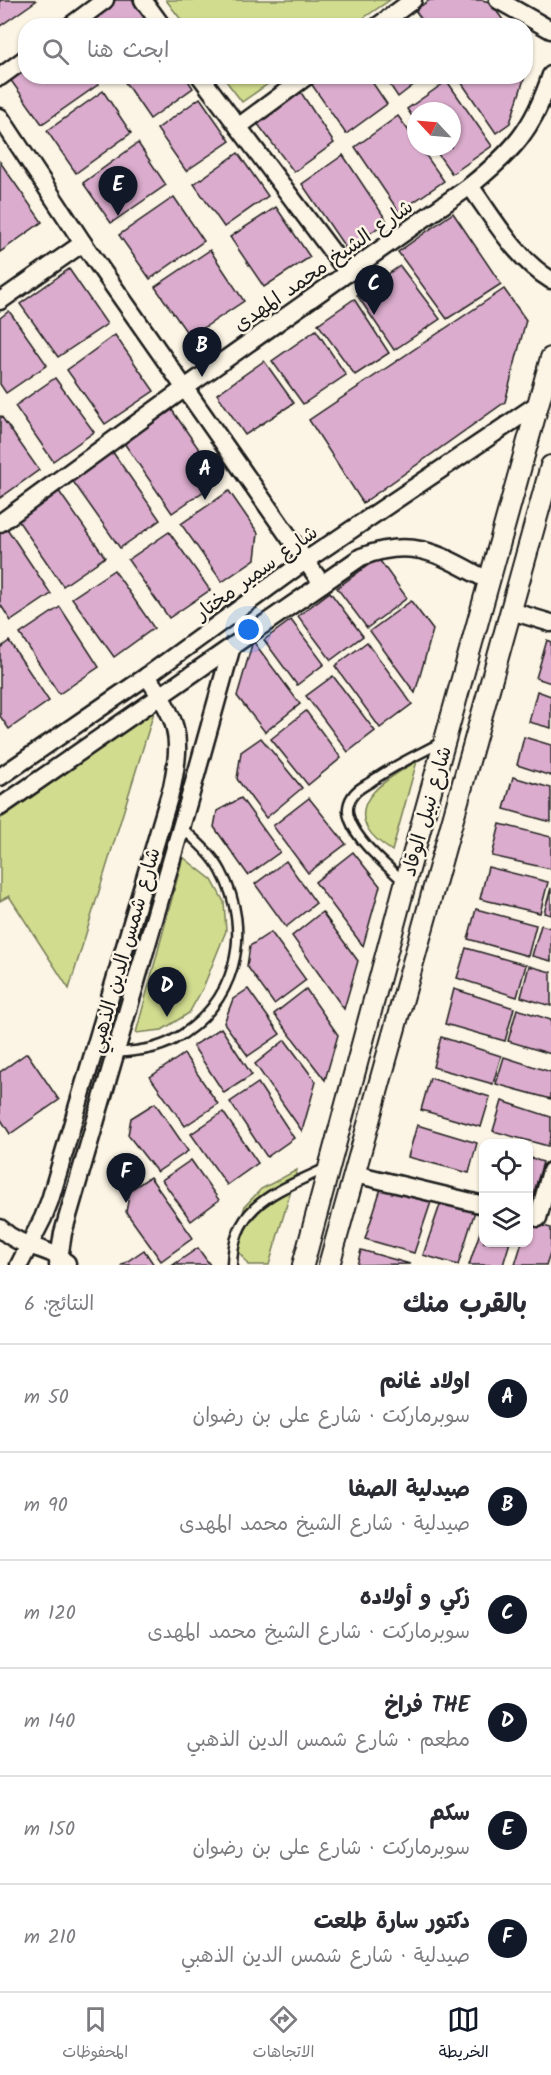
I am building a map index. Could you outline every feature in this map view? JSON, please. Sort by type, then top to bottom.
[{"type":"street","points":[[81,18],[105,0]]},
{"type":"street","points":[[143,0],[156,18]]},
{"type":"street","points":[[389,18],[414,0]]},
{"type":"street","points":[[498,0],[530,18]]},
{"type":"street","points":[[533,20],[551,30]]},
{"type":"street","points":[[0,77],[18,64]]},
{"type":"street","name":"شارع الشيخ محمد المهدى","points":[[0,523],[494,167],[517,144],[536,116],[551,75]]},
{"type":"street","points":[[206,84],[348,273]]},
{"type":"street","points":[[238,127],[296,84]]},
{"type":"street","points":[[0,117],[83,243],[322,584]]},
{"type":"street","points":[[470,186],[522,257],[535,270],[551,280]]},
{"type":"street","points":[[0,301],[83,243]]},
{"type":"street","name":"شارع نبيل الوقاد","points":[[303,1265],[405,884],[551,358]]},
{"type":"street","name":"شارع سمير مختار","points":[[0,777],[147,676],[305,561],[538,404]]},
{"type":"street","name":"شارع نبيل الوقاد","points":[[329,1265],[551,466]]},
{"type":"street","points":[[0,807],[361,557],[394,548],[429,551],[489,581]]},
{"type":"street","points":[[511,610],[551,623]]},
{"type":"street","name":"شارع شمس الدين الذهبي","points":[[62,1262],[63,1233],[232,646]]},
{"type":"street","name":"شارع شمس الدين الذهبي","points":[[19,1265],[51,1200],[178,760],[177,734],[169,710],[147,676]]},
{"type":"street","points":[[172,787],[191,793]]},
{"type":"street","points":[[375,998],[400,1006]]},
{"type":"street","points":[[539,1219],[551,1171]]},
{"type":"street","points":[[355,1174],[479,1204]]},
{"type":"street","points":[[0,1228],[16,1241],[62,1262]]},
{"type":"lane","points":[[405,884],[373,852],[356,830],[350,821],[349,801],[355,792],[385,771],[446,741]]},
{"type":"lane","points":[[115,1053],[145,1050],[172,1040],[196,1024],[215,1004],[229,978],[237,951],[238,922],[232,894],[220,868],[202,846],[181,827]]},
{"type":"lane","points":[[232,1265],[232,1248],[237,1232],[251,1210],[272,1195],[331,1166]]},
{"type":"green space","points":[[166,0],[390,0],[363,18],[180,18]]},
{"type":"green space","points":[[228,84],[268,84],[242,102]]},
{"type":"green space","points":[[154,712],[69,989],[9,896],[0,901],[0,819]]},
{"type":"green space","points":[[417,761],[392,851],[375,838],[368,829],[364,817],[365,807],[370,797],[387,780]]},
{"type":"green space","points":[[183,857],[212,880],[224,902],[226,931],[203,988],[189,1013],[162,1030],[136,1033]]},
{"type":"green space","points":[[297,1170],[269,1265],[248,1265],[236,1247],[238,1227],[245,1206],[261,1189]]},
{"type":"building","points":[[0,0],[35,0],[36,1],[0,26]]},
{"type":"building","points":[[112,0],[132,0],[144,18],[85,18]]},
{"type":"building","points":[[430,0],[482,0],[490,2],[502,18],[420,18],[415,10]]},
{"type":"building","points":[[18,67],[18,84],[99,84],[42,124],[7,75]]},
{"type":"building","points":[[126,84],[190,84],[193,88],[150,119]]},
{"type":"building","points":[[311,84],[373,84],[387,104],[346,134]]},
{"type":"building","points":[[389,84],[415,84],[398,97]]},
{"type":"building","points":[[443,84],[449,84],[492,146],[452,174],[439,156],[461,156],[461,102],[417,102]]},
{"type":"building","points":[[462,84],[522,84],[510,123],[496,133]]},
{"type":"building","points":[[103,91],[131,133],[76,173],[47,131]]},
{"type":"building","points":[[300,91],[334,143],[294,172],[257,123]]},
{"type":"building","points":[[200,98],[230,141],[186,171],[157,129]]},
{"type":"building","points":[[398,116],[407,128],[407,156],[426,156],[444,181],[399,212],[355,147]]},
{"type":"building","points":[[138,143],[166,185],[111,223],[83,183]]},
{"type":"building","points":[[238,153],[268,196],[224,227],[194,184]]},
{"type":"building","points":[[343,155],[387,221],[347,250],[302,184]]},
{"type":"building","points":[[0,162],[42,222],[0,252]]},
{"type":"building","points":[[174,197],[204,241],[150,279],[119,235]]},
{"type":"building","points":[[276,207],[310,257],[264,287],[230,237]]},
{"type":"building","points":[[453,213],[501,284],[447,319],[398,252]]},
{"type":"building","points":[[210,250],[244,301],[190,337],[155,287]]},
{"type":"building","points":[[400,266],[440,319],[394,350],[357,295]]},
{"type":"building","points":[[69,269],[107,324],[58,357],[20,304]]},
{"type":"building","points":[[504,289],[526,320],[505,402],[363,503],[309,420]]},
{"type":"building","points":[[354,299],[389,353],[355,375],[318,324]]},
{"type":"building","points":[[9,311],[47,365],[6,393],[0,384],[0,318]]},
{"type":"building","points":[[316,330],[346,375],[303,404],[272,361]]},
{"type":"building","points":[[115,335],[154,391],[105,424],[67,370]]},
{"type":"building","points":[[264,361],[294,403],[245,435],[217,394]]},
{"type":"building","points":[[55,378],[94,432],[53,461],[15,406]]},
{"type":"building","points":[[172,410],[220,480],[172,513],[124,443]]},
{"type":"building","points":[[0,417],[39,470],[0,498]]},
{"type":"building","points":[[112,451],[160,520],[120,548],[72,480]]},
{"type":"building","points":[[58,490],[105,557],[63,586],[17,519]]},
{"type":"building","points":[[229,491],[258,533],[255,559],[222,582],[181,524]]},
{"type":"building","points":[[6,527],[51,594],[11,621],[0,604],[0,531]]},
{"type":"building","points":[[169,532],[210,590],[169,618],[128,560]]},
{"type":"building","points":[[378,558],[407,598],[367,628],[337,588]]},
{"type":"building","points":[[114,570],[154,628],[114,657],[72,598]]},
{"type":"building","points":[[330,592],[363,636],[331,660],[298,616]]},
{"type":"building","points":[[411,601],[433,630],[415,693],[370,631]]},
{"type":"building","points":[[60,607],[99,667],[59,694],[20,634]]},
{"type":"building","points":[[291,620],[324,664],[297,685],[264,640]]},
{"type":"building","points":[[547,640],[551,642],[551,683],[536,678]]},
{"type":"building","points":[[9,641],[49,701],[9,729],[0,716],[0,648]]},
{"type":"building","points":[[253,641],[300,704],[265,732],[237,696]]},
{"type":"building","points":[[367,642],[412,704],[380,728],[335,666]]},
{"type":"building","points":[[333,676],[375,731],[348,752],[306,696]]},
{"type":"building","points":[[537,691],[551,696],[551,728],[529,722]]},
{"type":"building","points":[[306,711],[341,758],[308,785],[271,739]]},
{"type":"building","points":[[524,737],[551,745],[551,776],[517,765]]},
{"type":"building","points":[[261,738],[302,788],[266,818],[237,779],[241,752]]},
{"type":"building","points":[[513,777],[551,788],[551,822],[504,809]]},
{"type":"building","points":[[241,798],[280,852],[248,875],[214,827],[217,811]]},
{"type":"building","points":[[309,798],[346,844],[308,873],[273,826]]},
{"type":"building","points":[[500,824],[551,837],[551,869],[492,856]]},
{"type":"building","points":[[353,852],[380,886],[363,946],[315,882]]},
{"type":"building","points":[[286,861],[316,903],[286,927],[255,884]]},
{"type":"building","points":[[488,867],[548,882],[540,913],[480,899]]},
{"type":"building","points":[[551,888],[551,915],[544,913]]},
{"type":"building","points":[[476,909],[536,925],[528,956],[468,939]]},
{"type":"building","points":[[322,912],[358,961],[344,1009],[292,936]]},
{"type":"building","points":[[541,925],[551,928],[551,961],[532,956]]},
{"type":"building","points":[[271,932],[306,980],[274,1004],[247,966],[250,946]]},
{"type":"building","points":[[466,948],[526,965],[517,997],[457,978]]},
{"type":"building","points":[[529,966],[551,972],[551,1006],[521,997]]},
{"type":"building","points":[[248,989],[280,1034],[248,1056],[224,1023],[233,999]]},
{"type":"building","points":[[306,989],[338,1035],[325,1080],[274,1014]]},
{"type":"building","points":[[454,989],[514,1008],[505,1041],[445,1024]]},
{"type":"building","points":[[517,1009],[551,1020],[551,1054],[508,1041]]},
{"type":"building","points":[[221,1028],[252,1075],[224,1093],[193,1046]]},
{"type":"building","points":[[441,1037],[501,1056],[493,1084],[433,1067]]},
{"type":"building","points":[[285,1040],[316,1082],[302,1131],[255,1064]]},
{"type":"building","points":[[27,1053],[59,1100],[10,1134],[0,1118],[0,1072]]},
{"type":"building","points":[[184,1054],[218,1104],[185,1126],[150,1077]]},
{"type":"building","points":[[504,1057],[551,1072],[551,1099],[496,1084]]},
{"type":"building","points":[[430,1078],[490,1097],[481,1127],[421,1110]]},
{"type":"building","points":[[258,1083],[294,1138],[267,1157],[230,1102]]},
{"type":"building","points":[[502,1101],[551,1117],[551,1136],[548,1146],[533,1142],[533,1139],[522,1139],[493,1131]]},
{"type":"building","points":[[155,1103],[188,1151],[157,1172],[128,1135],[131,1118]]},
{"type":"building","points":[[223,1112],[258,1163],[227,1185],[191,1134]]},
{"type":"building","points":[[417,1125],[477,1143],[469,1173],[408,1157]]},
{"type":"building","points":[[533,1159],[543,1162],[533,1192]]},
{"type":"building","points":[[191,1160],[219,1200],[191,1221],[162,1180]]},
{"type":"building","points":[[150,1177],[193,1238],[161,1261],[126,1212],[130,1190]]},
{"type":"building","points":[[383,1182],[433,1196],[414,1253],[365,1239]]},
{"type":"building","points":[[442,1199],[476,1208],[458,1265],[423,1255]]},
{"type":"building","points":[[533,1223],[551,1228],[551,1250],[546,1265],[515,1265],[520,1247],[533,1247]]},
{"type":"building","points":[[479,1235],[479,1247],[508,1247],[503,1265],[469,1265]]},
{"type":"building","points":[[198,1248],[210,1265],[173,1265]]},
{"type":"building","points":[[144,1250],[154,1265],[122,1265]]},
{"type":"building","points":[[361,1250],[410,1264],[357,1265]]},
{"type":"place","name":"سكم","points":[[118,216]]},
{"type":"place","name":"زكي و أولاده","points":[[374,315]]},
{"type":"place","name":"صيدلية الصفا","points":[[202,377]]},
{"type":"place","name":"اولاد غانم","points":[[205,500]]},
{"type":"place","name":"THE فراخ","points":[[167,1017]]},
{"type":"place","name":"دكتور سارة طلعت","points":[[126,1203]]}]
